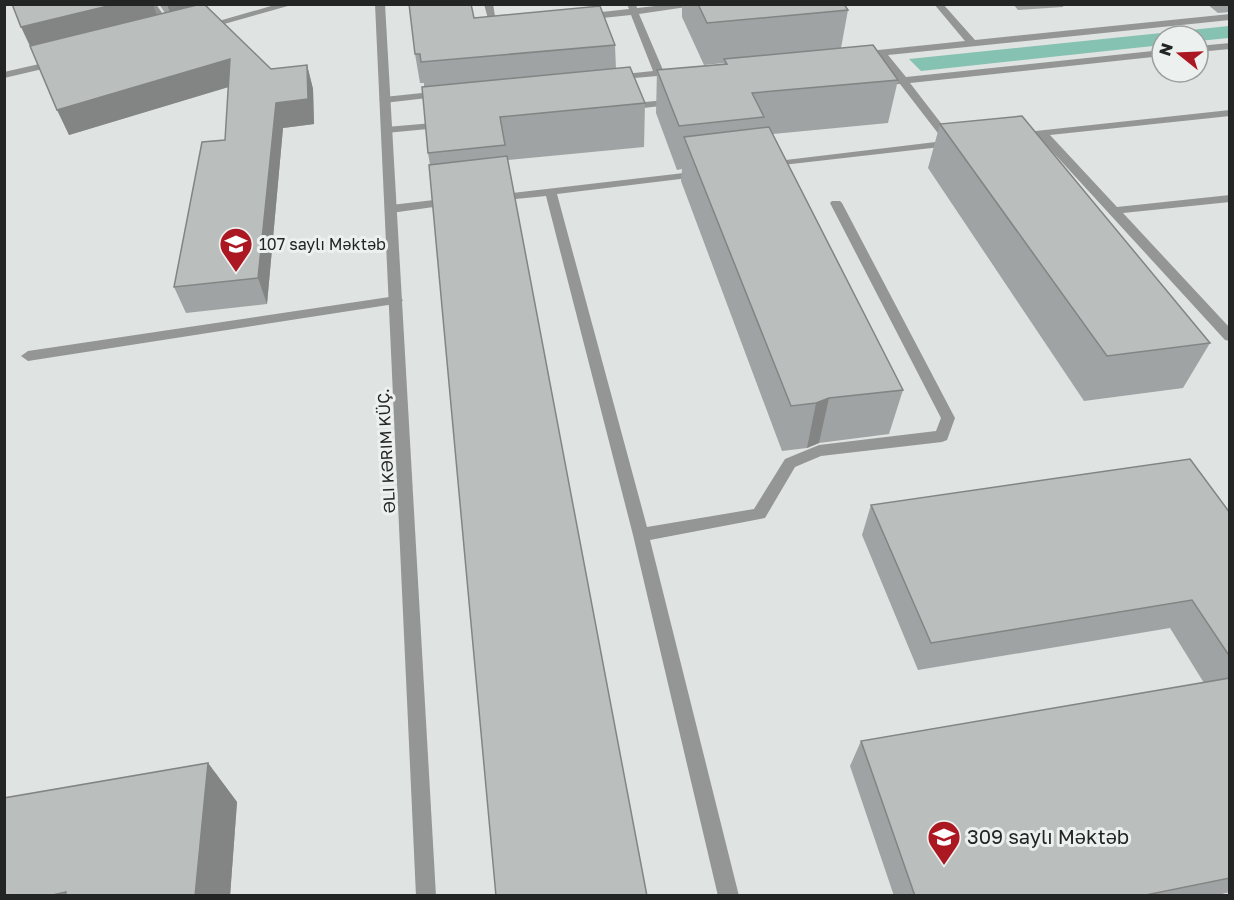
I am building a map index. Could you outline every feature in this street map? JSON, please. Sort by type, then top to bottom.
[{"type":"street","points":[[151,4],[172,34]]},
{"type":"street","points":[[194,29],[291,4]]},
{"type":"street","name":"ƏLI KƏRIM KÜÇ.","points":[[380,4],[426,896]]},
{"type":"street","points":[[488,4],[491,17],[502,24],[515,24]]},
{"type":"street","points":[[575,18],[632,8],[703,4]]},
{"type":"street","points":[[938,4],[972,43]]},
{"type":"street","points":[[632,8],[659,74]]},
{"type":"street","points":[[847,56],[1230,17]]},
{"type":"street","points":[[161,37],[183,32]]},
{"type":"street","points":[[1210,48],[1230,46]]},
{"type":"street","points":[[751,168],[957,143],[882,53]]},
{"type":"street","points":[[868,84],[1150,54]]},
{"type":"street","points":[[4,75],[72,59]]},
{"type":"street","points":[[602,79],[682,71]]},
{"type":"street","points":[[384,100],[453,93]]},
{"type":"street","points":[[609,109],[692,101]]},
{"type":"street","points":[[1008,137],[1230,113]]},
{"type":"street","points":[[386,130],[456,124]]},
{"type":"street","points":[[1042,133],[1230,337]]},
{"type":"street","points":[[482,199],[716,172]]},
{"type":"street","points":[[551,192],[641,535],[729,896]]},
{"type":"street","points":[[1113,211],[1230,198]]},
{"type":"street","points":[[391,209],[459,201]]},
{"type":"street","points":[[641,535],[759,514],[790,464],[819,451],[942,436],[948,418],[836,203]]},
{"type":"street","points":[[28,356],[396,300]]},
{"type":"green space","points":[[1229,26],[1229,38],[1210,40],[1210,28]]},
{"type":"green space","points":[[1150,34],[1150,46],[921,71],[909,59]]},
{"type":"building","points":[[12,4],[116,4],[21,27]]},
{"type":"building","points":[[204,4],[271,69],[307,65],[308,99],[276,103],[258,278],[174,287],[202,142],[225,140],[230,59],[57,110],[30,46]]},
{"type":"building","points":[[409,4],[471,4],[474,18],[600,6],[615,45],[421,62],[420,54],[415,54]]},
{"type":"building","points":[[698,4],[844,4],[848,10],[707,23]]},
{"type":"building","points":[[873,45],[898,80],[752,93],[764,117],[679,126],[657,70],[727,64],[724,59]]},
{"type":"building","points":[[630,67],[645,103],[500,117],[505,145],[428,153],[422,87]]},
{"type":"building","points":[[1022,116],[1210,343],[1107,356],[940,124]]},
{"type":"building","points":[[769,127],[903,390],[829,398],[816,403],[791,406],[684,137]]},
{"type":"building","points":[[507,156],[647,896],[496,896],[429,165]]},
{"type":"building","points":[[1190,459],[1230,513],[1230,657],[1192,600],[931,643],[871,505]]},
{"type":"building","points":[[1230,678],[1230,878],[1141,896],[915,896],[861,741]]},
{"type":"building","points":[[208,763],[195,896],[65,896],[66,892],[48,896],[4,896],[4,798]]},
{"type":"place","name":"107 saylı Məktəb","points":[[236,273]]},
{"type":"place","name":"309 saylı Məktəb","points":[[944,866]]}]
